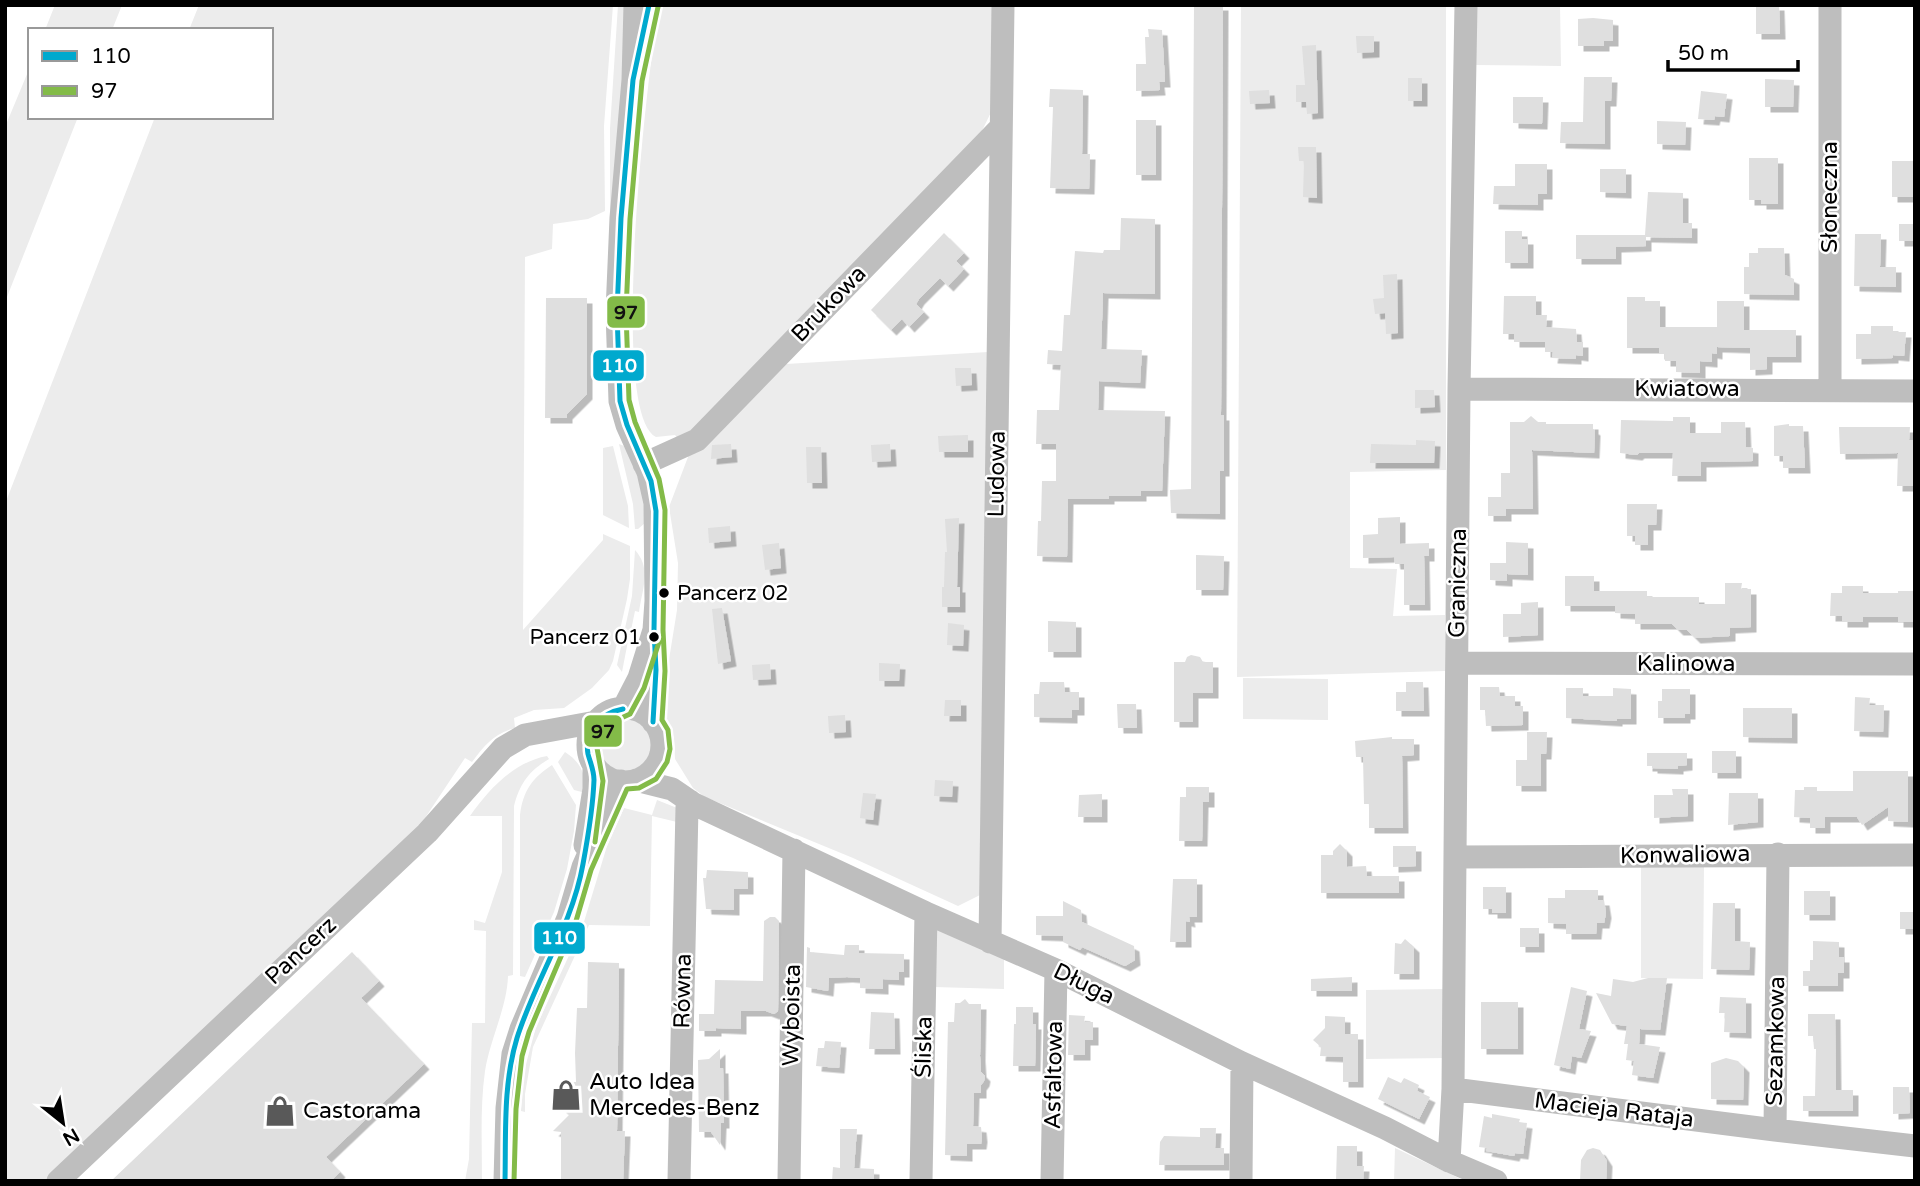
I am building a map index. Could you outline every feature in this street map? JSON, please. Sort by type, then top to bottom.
[{"type":"street","points":[[547,732],[555,733],[591,758],[606,776],[628,781],[650,772],[659,758],[660,737],[653,722],[656,670],[656,511],[645,464],[627,425],[620,401],[617,312],[621,218],[633,80],[635,5]]},
{"type":"street","points":[[633,80],[649,5]]},
{"type":"street","name":"Ludowa","points":[[990,942],[1003,5]]},
{"type":"street","name":"Graniczna","points":[[1449,1161],[1453,1089],[1459,389],[1466,5]]},
{"type":"street","name":"Słoneczna","points":[[1829,5],[1830,390]]},
{"type":"street","name":"Brukowa","points":[[645,464],[697,440],[1002,127]]},
{"type":"street","name":"Kwiatowa","points":[[1459,389],[1915,391]]},
{"type":"street","points":[[623,709],[639,678],[654,630]]},
{"type":"street","name":"Kalinowa","points":[[1457,663],[1915,664]]},
{"type":"street","points":[[505,1181],[507,1108],[513,1054],[568,918],[583,867],[594,789],[589,736],[596,722],[605,714],[623,709],[638,711],[653,722]]},
{"type":"street","name":"Pancerz","points":[[58,1181],[427,833],[503,748],[525,735],[596,722]]},
{"type":"street","points":[[659,758],[681,795]]},
{"type":"street","points":[[583,867],[628,781]]},
{"type":"street","name":"Długa","points":[[628,781],[681,795],[926,913],[1056,970],[1242,1063],[1496,1181]]},
{"type":"street","name":"Równa","points":[[678,1181],[687,807],[681,795]]},
{"type":"street","name":"Wyboista","points":[[789,1181],[794,850]]},
{"type":"street","name":"Sezamkowa","points":[[1778,854],[1775,1130],[1915,1146]]},
{"type":"street","name":"Konwaliowa","points":[[1455,857],[1915,855]]},
{"type":"street","name":"Śliska","points":[[921,1181],[926,913]]},
{"type":"street","name":"Asfaltowa","points":[[1052,1181],[1056,970]]},
{"type":"street","points":[[1241,1181],[1242,1063]]},
{"type":"street","name":"Macieja Rataja","points":[[1453,1089],[1775,1130]]},
{"type":"shaded area","points":[[55,5],[122,5],[113,28],[46,28]]},
{"type":"shaded area","points":[[199,5],[613,5],[604,126],[605,211],[588,219],[553,224],[552,249],[525,257],[523,630],[603,540],[603,534],[630,546],[627,599],[613,661],[609,670],[592,688],[564,708],[534,710],[514,718],[515,728],[495,737],[472,762],[465,758],[407,845],[50,1181],[5,1181],[5,504],[154,119],[273,119],[273,28],[190,28]]},
{"type":"shaded area","points":[[618,5],[629,5],[610,226],[610,129]]},
{"type":"shaded area","points":[[659,5],[996,5],[995,104],[979,137],[690,436],[680,441],[675,435],[656,437],[642,414],[634,367],[635,234],[647,94]]},
{"type":"shaded area","points":[[1241,5],[1446,5],[1446,470],[1350,472],[1350,568],[1397,569],[1393,616],[1445,615],[1445,671],[1237,677]]},
{"type":"shaded area","points":[[1476,5],[1560,5],[1561,66],[1475,65]]},
{"type":"shaded area","points":[[28,72],[28,119],[77,119],[5,302],[5,127]]},
{"type":"shaded area","points":[[988,352],[982,894],[958,906],[853,858],[705,797],[693,788],[675,759],[674,738],[667,720],[667,672],[677,610],[678,563],[669,507],[687,454],[786,364]]},
{"type":"shaded area","points":[[619,444],[624,446],[629,455],[642,492],[645,523],[638,529],[635,529],[633,504]]},
{"type":"shaded area","points":[[613,446],[628,506],[629,528],[603,515],[603,448]]},
{"type":"shaded area","points":[[635,550],[645,572],[639,612],[635,611],[630,635],[627,635],[622,672],[617,665],[632,596]]},
{"type":"shaded area","points":[[1243,678],[1328,679],[1328,720],[1243,719]]},
{"type":"shaded area","points":[[625,719],[635,721],[643,727],[649,735],[649,755],[643,763],[635,769],[625,771],[615,769],[607,763],[601,755],[599,745],[601,735],[607,727],[615,721]]},
{"type":"shaded area","points":[[565,752],[582,770],[586,793],[574,790],[558,762]]},
{"type":"shaded area","points":[[547,756],[549,759],[526,778],[514,806],[513,975],[508,976],[505,1000],[485,1071],[482,1181],[465,1181],[469,1159],[472,1023],[485,1023],[486,931],[474,930],[474,920],[485,923],[502,872],[502,816],[470,816],[503,778],[524,764]]},
{"type":"shaded area","points":[[552,765],[576,805],[574,831],[567,869],[554,912],[525,977],[520,976],[520,815],[523,799],[530,786]]},
{"type":"shaded area","points":[[657,800],[677,808],[677,822],[652,816],[650,926],[589,925],[533,1047],[525,1094],[525,1112],[521,1111],[523,1075],[536,1027],[583,925],[607,846],[624,808],[652,815]]},
{"type":"shaded area","points":[[1641,865],[1704,865],[1703,979],[1641,978]]},
{"type":"shaded area","points":[[933,928],[1004,958],[1004,989],[934,987]]},
{"type":"shaded area","points":[[1446,989],[1446,1058],[1366,1059],[1366,990]]},
{"type":"shaded area","points":[[1395,1148],[1465,1181],[1394,1181]]},
{"type":"building","points":[[1194,5],[1223,5],[1221,415],[1224,415],[1224,471],[1220,471],[1220,514],[1171,513],[1170,490],[1191,489]]},
{"type":"building","points":[[1756,5],[1779,5],[1780,34],[1756,34]]},
{"type":"building","points":[[1578,19],[1613,20],[1613,41],[1604,41],[1604,46],[1578,46]]},
{"type":"building","points":[[1148,29],[1162,30],[1165,82],[1159,82],[1160,90],[1136,91],[1136,64],[1146,64],[1145,37],[1149,37]]},
{"type":"building","points":[[1356,36],[1374,36],[1374,52],[1357,53]]},
{"type":"building","points":[[1316,45],[1318,113],[1307,114],[1306,102],[1296,102],[1296,85],[1305,85],[1302,46]]},
{"type":"building","points":[[1584,77],[1612,77],[1611,101],[1605,101],[1605,144],[1560,143],[1561,122],[1583,122]]},
{"type":"building","points":[[1408,78],[1422,78],[1422,101],[1408,101]]},
{"type":"building","points":[[1765,79],[1794,80],[1793,107],[1765,107]]},
{"type":"building","points":[[1050,89],[1083,90],[1082,154],[1090,154],[1089,189],[1050,188],[1053,107],[1049,107]]},
{"type":"building","points":[[1269,90],[1270,103],[1250,104],[1249,91]]},
{"type":"building","points":[[1701,91],[1727,94],[1724,117],[1715,116],[1714,120],[1698,119]]},
{"type":"building","points":[[1513,97],[1543,97],[1542,124],[1513,123]]},
{"type":"building","points":[[1136,120],[1156,120],[1156,175],[1136,175]]},
{"type":"building","points":[[1657,121],[1686,122],[1685,145],[1657,144]]},
{"type":"building","points":[[1298,147],[1316,147],[1317,198],[1303,197],[1304,161],[1299,161]]},
{"type":"building","points":[[1749,158],[1778,158],[1778,204],[1761,204],[1761,200],[1749,200]]},
{"type":"building","points":[[1892,161],[1915,161],[1915,197],[1892,197]]},
{"type":"building","points":[[1515,164],[1547,164],[1547,194],[1538,194],[1538,205],[1493,204],[1494,186],[1515,186]]},
{"type":"building","points":[[1600,169],[1626,169],[1626,193],[1600,192]]},
{"type":"building","points":[[1648,192],[1683,193],[1683,223],[1692,223],[1692,238],[1646,237],[1646,246],[1616,247],[1616,259],[1576,259],[1576,235],[1645,235]]},
{"type":"building","points":[[1121,218],[1155,219],[1155,294],[1103,293],[1101,349],[1142,350],[1140,383],[1099,381],[1098,410],[1165,411],[1162,491],[1141,491],[1141,496],[1109,496],[1109,499],[1068,499],[1067,557],[1037,556],[1042,481],[1056,481],[1056,444],[1036,444],[1037,410],[1059,410],[1061,365],[1047,364],[1048,350],[1062,351],[1064,315],[1070,315],[1075,251],[1103,253],[1104,250],[1120,250]]},
{"type":"building","points":[[1899,224],[1915,224],[1915,241],[1899,241]]},
{"type":"building","points":[[1505,231],[1522,231],[1522,239],[1528,239],[1528,263],[1505,263]]},
{"type":"building","points":[[944,233],[964,253],[956,261],[964,269],[948,286],[940,278],[919,299],[916,304],[924,312],[909,327],[902,319],[891,330],[871,310]]},
{"type":"building","points":[[1855,234],[1881,234],[1880,267],[1896,267],[1896,287],[1854,286]]},
{"type":"building","points":[[1758,248],[1784,248],[1785,275],[1794,279],[1794,295],[1744,294],[1744,267],[1749,267],[1749,253],[1758,253]]},
{"type":"building","points":[[1397,274],[1398,333],[1386,334],[1385,313],[1375,314],[1373,299],[1384,298],[1383,275]]},
{"type":"building","points":[[1504,296],[1536,296],[1536,315],[1547,315],[1546,327],[1576,329],[1577,342],[1583,342],[1583,356],[1576,355],[1576,359],[1552,358],[1553,352],[1545,352],[1545,342],[1514,342],[1514,334],[1503,334]]},
{"type":"building","points":[[1627,297],[1645,297],[1645,301],[1660,301],[1660,327],[1717,327],[1717,301],[1744,301],[1744,330],[1796,330],[1796,357],[1767,357],[1767,369],[1750,370],[1750,348],[1717,347],[1717,354],[1712,353],[1712,362],[1700,361],[1700,373],[1676,372],[1676,361],[1665,361],[1665,354],[1659,354],[1659,348],[1627,348]]},
{"type":"building","points":[[546,298],[587,298],[587,394],[567,414],[567,418],[545,418]]},
{"type":"building","points":[[1871,326],[1893,326],[1893,332],[1906,332],[1904,356],[1856,359],[1856,334],[1871,334]]},
{"type":"building","points":[[955,368],[971,368],[972,385],[956,386]]},
{"type":"building","points":[[1415,390],[1434,390],[1435,407],[1415,408]]},
{"type":"building","points":[[1531,416],[1546,424],[1593,424],[1594,453],[1532,450],[1533,509],[1506,509],[1506,516],[1488,516],[1488,497],[1501,497],[1501,473],[1510,473],[1510,422],[1524,422]]},
{"type":"building","points":[[1673,417],[1690,417],[1690,433],[1721,433],[1721,422],[1745,422],[1746,447],[1753,448],[1753,461],[1701,462],[1701,476],[1672,476],[1673,453],[1620,453],[1621,420],[1673,421]]},
{"type":"building","points":[[1774,426],[1803,426],[1805,468],[1783,468],[1783,456],[1774,456]]},
{"type":"building","points":[[1839,427],[1910,427],[1909,440],[1915,440],[1915,486],[1897,486],[1898,453],[1840,454]]},
{"type":"building","points":[[968,435],[968,452],[939,452],[938,436]]},
{"type":"building","points":[[1416,440],[1435,441],[1434,463],[1370,463],[1371,444],[1416,445]]},
{"type":"building","points":[[731,444],[732,457],[711,459],[712,445]]},
{"type":"building","points":[[890,444],[891,461],[872,462],[871,445]]},
{"type":"building","points":[[806,447],[821,447],[822,483],[807,483]]},
{"type":"building","points":[[1627,504],[1657,504],[1656,525],[1648,525],[1648,545],[1635,545],[1635,536],[1627,536]]},
{"type":"building","points":[[1400,517],[1400,544],[1429,543],[1429,556],[1424,556],[1425,605],[1404,605],[1404,564],[1395,564],[1394,557],[1363,558],[1363,535],[1378,534],[1378,518]]},
{"type":"building","points":[[959,518],[957,587],[960,587],[960,607],[942,607],[947,552],[945,519]]},
{"type":"building","points":[[730,526],[731,541],[709,543],[708,528]]},
{"type":"building","points":[[1506,542],[1528,543],[1528,575],[1507,574],[1507,581],[1490,580],[1490,563],[1506,563]]},
{"type":"building","points":[[779,543],[781,568],[765,570],[762,545]]},
{"type":"building","points":[[1196,555],[1224,556],[1223,590],[1196,590]]},
{"type":"building","points":[[1565,576],[1594,576],[1594,591],[1647,591],[1647,597],[1699,597],[1699,604],[1725,604],[1725,583],[1742,583],[1741,589],[1751,589],[1751,627],[1730,628],[1730,636],[1695,638],[1687,630],[1678,630],[1672,624],[1635,624],[1635,614],[1615,613],[1615,606],[1565,606]]},
{"type":"building","points":[[1842,586],[1863,586],[1863,593],[1915,591],[1915,622],[1898,622],[1898,617],[1863,617],[1863,622],[1842,622],[1842,616],[1830,616],[1831,593],[1842,593]]},
{"type":"building","points":[[1538,602],[1538,635],[1503,637],[1503,614],[1521,614],[1521,603]]},
{"type":"building","points":[[722,608],[731,661],[718,664],[712,609]]},
{"type":"building","points":[[1048,621],[1076,622],[1076,652],[1048,652]]},
{"type":"building","points":[[948,623],[964,625],[963,646],[947,645]]},
{"type":"building","points":[[1191,655],[1200,657],[1203,662],[1213,662],[1213,693],[1193,693],[1193,722],[1174,722],[1174,662],[1185,662]]},
{"type":"building","points":[[879,663],[900,664],[899,681],[879,681]]},
{"type":"building","points":[[770,664],[771,679],[753,680],[752,665]]},
{"type":"building","points":[[1040,682],[1064,682],[1065,692],[1079,692],[1079,710],[1072,710],[1072,718],[1034,717],[1034,694],[1039,694]]},
{"type":"building","points":[[1406,682],[1423,682],[1424,711],[1396,711],[1396,692],[1406,692]]},
{"type":"building","points":[[1480,687],[1499,687],[1500,696],[1515,696],[1515,706],[1523,706],[1523,725],[1486,726],[1485,710],[1480,710]]},
{"type":"building","points":[[1566,688],[1583,688],[1583,696],[1613,696],[1613,688],[1631,689],[1631,719],[1617,721],[1566,718]]},
{"type":"building","points":[[1662,689],[1690,689],[1690,714],[1685,714],[1685,718],[1658,718],[1658,701],[1662,701]]},
{"type":"building","points":[[1855,697],[1870,698],[1869,705],[1884,705],[1883,732],[1854,731]]},
{"type":"building","points":[[945,700],[961,700],[961,716],[944,716]]},
{"type":"building","points":[[1117,704],[1136,704],[1137,728],[1118,728]]},
{"type":"building","points":[[1743,708],[1792,708],[1792,738],[1743,737]]},
{"type":"building","points":[[845,715],[846,732],[829,733],[828,716]]},
{"type":"building","points":[[1527,732],[1547,732],[1546,754],[1541,754],[1541,786],[1516,786],[1516,760],[1527,760]]},
{"type":"building","points":[[1392,737],[1414,739],[1414,755],[1402,756],[1403,828],[1369,828],[1369,804],[1364,804],[1363,757],[1356,757],[1355,741]]},
{"type":"building","points":[[1712,751],[1736,751],[1736,773],[1712,773]]},
{"type":"building","points":[[1647,753],[1687,753],[1687,765],[1678,766],[1678,769],[1652,768],[1647,766]]},
{"type":"building","points":[[1853,771],[1908,771],[1908,822],[1888,821],[1888,807],[1862,825],[1857,817],[1825,817],[1825,828],[1810,828],[1810,818],[1794,817],[1795,790],[1817,787],[1817,791],[1853,791]]},
{"type":"building","points":[[935,780],[953,781],[952,797],[934,796]]},
{"type":"building","points":[[1186,787],[1209,787],[1209,802],[1203,802],[1202,841],[1179,841],[1180,797],[1186,797]]},
{"type":"building","points":[[1672,789],[1688,789],[1688,816],[1654,818],[1654,795],[1673,795]]},
{"type":"building","points":[[863,793],[876,794],[873,820],[860,818]]},
{"type":"building","points":[[1729,793],[1758,793],[1758,822],[1728,825]]},
{"type":"building","points":[[1102,794],[1102,817],[1078,817],[1079,795]]},
{"type":"building","points":[[1340,844],[1347,851],[1347,867],[1366,866],[1367,876],[1399,876],[1399,893],[1321,893],[1321,855],[1333,855],[1333,851]]},
{"type":"building","points":[[1393,846],[1416,846],[1416,866],[1393,867]]},
{"type":"building","points":[[707,870],[748,872],[748,889],[734,889],[734,910],[706,909],[703,878],[706,878]]},
{"type":"building","points":[[1173,879],[1197,879],[1197,917],[1189,917],[1190,922],[1186,921],[1186,942],[1170,942]]},
{"type":"building","points":[[1483,887],[1506,887],[1506,913],[1492,913],[1492,909],[1483,909]]},
{"type":"building","points":[[1565,890],[1598,890],[1598,900],[1604,900],[1606,913],[1604,923],[1597,923],[1596,934],[1566,934],[1566,924],[1548,923],[1548,898],[1565,898]]},
{"type":"building","points":[[1804,891],[1830,891],[1830,915],[1804,915]]},
{"type":"building","points":[[1063,901],[1081,910],[1082,922],[1134,946],[1135,960],[1125,966],[1082,947],[1080,950],[1063,942],[1063,936],[1036,935],[1036,916],[1063,916]]},
{"type":"building","points":[[1713,903],[1735,903],[1735,941],[1750,942],[1749,970],[1711,969]]},
{"type":"building","points":[[1900,912],[1915,912],[1915,929],[1900,929]]},
{"type":"building","points":[[770,917],[779,921],[778,1011],[774,1014],[766,1011],[741,1011],[741,1029],[716,1028],[716,1031],[699,1031],[699,1014],[714,1014],[715,980],[763,981],[764,921]]},
{"type":"building","points":[[1520,928],[1539,928],[1539,947],[1520,947]]},
{"type":"building","points":[[1405,939],[1414,947],[1414,974],[1394,974],[1395,943],[1401,944]]},
{"type":"building","points":[[1813,941],[1839,942],[1839,957],[1844,957],[1844,973],[1838,973],[1838,986],[1803,986],[1803,971],[1810,971],[1810,960],[1813,960]]},
{"type":"building","points":[[845,945],[859,945],[859,953],[904,954],[904,972],[899,972],[899,980],[883,979],[883,989],[860,988],[860,978],[847,977],[829,978],[828,991],[806,987],[807,947],[810,952],[844,955]]},
{"type":"building","name":"Castorama","points":[[352,952],[379,981],[361,998],[424,1064],[326,1157],[340,1172],[331,1181],[111,1181]]},
{"type":"building","points":[[588,962],[619,963],[617,1131],[625,1131],[623,1181],[561,1181],[561,1132],[553,1131],[569,1115],[561,1107],[561,1083],[576,1082],[577,1008],[587,1008]]},
{"type":"building","points":[[1352,977],[1352,991],[1311,991],[1311,979]]},
{"type":"building","points":[[1648,978],[1667,978],[1660,1030],[1640,1029],[1639,1044],[1660,1047],[1653,1078],[1632,1075],[1634,1061],[1626,1060],[1628,1044],[1624,1044],[1627,1026],[1612,1024],[1596,993],[1611,996],[1613,979],[1633,982]]},
{"type":"building","points":[[1571,987],[1587,991],[1579,1029],[1591,1031],[1581,1058],[1572,1056],[1570,1069],[1554,1065]]},
{"type":"building","points":[[1720,997],[1746,998],[1746,1033],[1724,1032],[1725,1013],[1719,1013]]},
{"type":"building","points":[[965,999],[969,1004],[981,1004],[980,1056],[981,1072],[985,1076],[981,1093],[974,1093],[973,1126],[981,1127],[982,1137],[981,1144],[967,1144],[967,1156],[945,1155],[948,1022],[954,1022],[955,1003]]},
{"type":"building","points":[[1481,1002],[1518,1002],[1518,1049],[1481,1049]]},
{"type":"building","points":[[1016,1007],[1033,1007],[1033,1024],[1036,1024],[1035,1066],[1013,1066]]},
{"type":"building","points":[[871,1012],[894,1013],[895,1049],[869,1049]]},
{"type":"building","points":[[1808,1014],[1835,1014],[1836,1090],[1853,1090],[1853,1111],[1803,1111],[1803,1096],[1815,1096],[1816,1049],[1813,1036],[1808,1036]]},
{"type":"building","points":[[1069,1015],[1085,1016],[1084,1022],[1093,1022],[1093,1040],[1085,1040],[1085,1055],[1068,1055]]},
{"type":"building","points":[[1325,1016],[1345,1017],[1345,1034],[1358,1034],[1358,1082],[1343,1082],[1343,1057],[1320,1056],[1321,1047],[1313,1040],[1325,1028]]},
{"type":"building","points":[[825,1041],[841,1042],[839,1068],[816,1066],[818,1048],[824,1048]]},
{"type":"building","points":[[720,1049],[724,1123],[721,1123],[720,1145],[711,1132],[699,1132],[698,1060],[709,1059]]},
{"type":"building","points":[[1726,1058],[1738,1061],[1744,1067],[1743,1100],[1711,1099],[1711,1063]]},
{"type":"building","points":[[1388,1077],[1401,1083],[1404,1078],[1419,1085],[1417,1091],[1430,1097],[1419,1119],[1378,1099]]},
{"type":"building","points":[[1893,1087],[1909,1087],[1910,1113],[1893,1114]]},
{"type":"building","points":[[1492,1114],[1520,1119],[1519,1122],[1527,1123],[1523,1154],[1515,1153],[1514,1156],[1486,1151],[1487,1148],[1479,1147],[1484,1116],[1492,1118]]},
{"type":"building","points":[[1200,1128],[1216,1128],[1215,1148],[1224,1148],[1224,1165],[1159,1165],[1160,1142],[1164,1136],[1200,1137]]},
{"type":"building","points":[[840,1129],[857,1129],[854,1168],[874,1169],[874,1181],[832,1181],[833,1167],[840,1168]]},
{"type":"building","points":[[1337,1146],[1357,1146],[1357,1166],[1364,1166],[1363,1181],[1336,1181]]},
{"type":"building","points":[[1587,1150],[1600,1150],[1607,1161],[1606,1181],[1580,1181],[1581,1160]]},
{"type":"transit line","name":"110","points":[[649,5],[633,80],[621,218],[617,312],[620,401],[627,425],[651,481],[656,511],[656,670],[653,722]]},
{"type":"transit line","name":"97","points":[[514,1181],[516,1109],[522,1056],[529,1032],[576,921],[591,870],[627,789],[639,788],[656,779],[667,762],[670,749],[668,730],[662,720],[665,671],[665,510],[659,479],[635,422],[629,400],[626,312],[630,219],[642,81],[658,7]]},
{"type":"transit line","name":"97","points":[[595,842],[603,781],[597,748],[598,737],[608,724],[630,714],[644,688],[660,639]]},
{"type":"transit line","name":"110","points":[[505,1181],[509,1073],[517,1038],[571,909],[583,864],[594,780],[587,745],[596,724],[608,714],[623,709]]},
{"type":"place","name":"Pancerz 02","points":[[664,593]]},
{"type":"place","name":"Pancerz 01","points":[[654,637]]},
{"type":"place","name":"Auto Idea Mercedes-Benz","points":[[566,1095]]},
{"type":"place","name":"Castorama","points":[[280,1111]]}]
